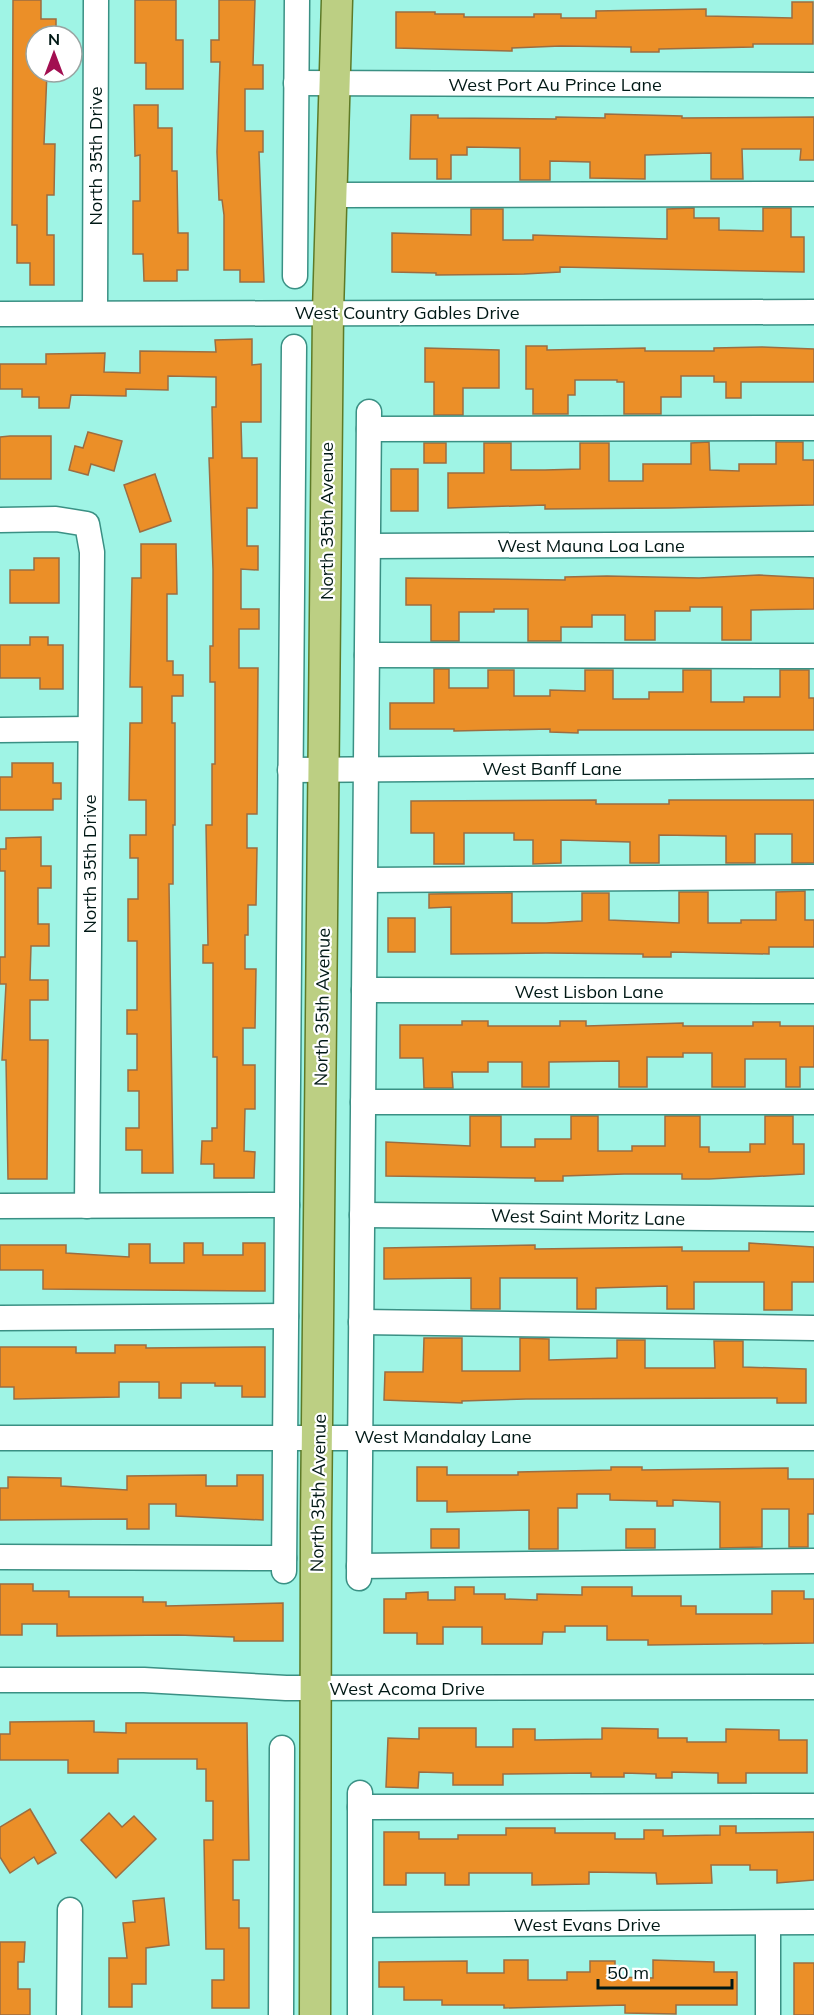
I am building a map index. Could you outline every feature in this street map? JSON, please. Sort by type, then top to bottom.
[{"type":"main road","name":"North 35th Avenue","points":[[315,2015],[328,312],[337,0]]},
{"type":"street","name":"North 35th Drive","points":[[94,312],[96,0]]},
{"type":"street","points":[[295,276],[297,0]]},
{"type":"street","name":"West Port Au Prince Lane","points":[[296,83],[814,85]]},
{"type":"street","points":[[330,195],[814,194]]},
{"type":"street","name":"West Country Gables Drive","points":[[0,314],[814,312]]},
{"type":"street","name":"North 35th Avenue","points":[[0,1557],[284,1564],[294,347]]},
{"type":"street","points":[[814,428],[369,421],[368,769],[359,1572],[814,1560]]},
{"type":"street","name":"North 35th Drive","points":[[0,520],[57,519],[87,524],[92,552],[87,1206]]},
{"type":"street","name":"West Mauna Loa Lane","points":[[369,546],[814,544]]},
{"type":"street","points":[[367,656],[814,656]]},
{"type":"street","points":[[0,730],[90,729]]},
{"type":"street","name":"West Banff Lane","points":[[290,770],[814,766]]},
{"type":"street","points":[[366,880],[814,877]]},
{"type":"street","name":"West Lisbon Lane","points":[[364,990],[814,991]]},
{"type":"street","points":[[363,1102],[814,1102]]},
{"type":"street","points":[[0,1206],[287,1205]]},
{"type":"street","name":"West Saint Moritz Lane","points":[[362,1215],[814,1219]]},
{"type":"street","points":[[0,1318],[286,1316]]},
{"type":"street","points":[[361,1322],[814,1328]]},
{"type":"street","name":"West Mandalay Lane","points":[[0,1438],[285,1436],[814,1438]]},
{"type":"street","name":"West Acoma Drive","points":[[0,1680],[144,1680],[317,1688],[814,1687]]},
{"type":"street","points":[[280,2015],[282,1748]]},
{"type":"street","points":[[360,2015],[360,1800],[814,1806]]},
{"type":"street","points":[[69,2015],[70,1910]]},
{"type":"street","name":"West Evans Drive","points":[[361,1925],[814,1922]]},
{"type":"street","points":[[768,1923],[768,2015]]},
{"type":"building","points":[[13,0],[41,0],[41,19],[56,19],[56,24],[24,24],[24,84],[46,84],[44,144],[55,144],[54,195],[47,195],[47,235],[54,235],[54,285],[30,285],[30,263],[17,263],[17,225],[12,225]]},
{"type":"building","points":[[135,0],[176,0],[176,40],[183,40],[183,89],[146,89],[146,63],[135,63]]},
{"type":"building","points":[[219,0],[255,0],[253,65],[263,65],[263,89],[245,89],[245,131],[263,131],[263,152],[259,152],[264,282],[240,282],[240,270],[224,270],[224,215],[222,200],[219,200],[217,152],[220,62],[211,62],[211,40],[219,40]]},
{"type":"building","points":[[792,2],[813,2],[813,44],[753,44],[753,47],[659,49],[659,52],[631,52],[631,47],[561,46],[512,48],[512,51],[396,48],[396,12],[464,14],[464,17],[534,17],[534,14],[561,14],[561,18],[596,18],[596,11],[706,9],[706,16],[792,18]]},
{"type":"building","points":[[134,105],[158,105],[158,128],[172,128],[172,171],[177,171],[178,233],[188,233],[188,270],[177,270],[177,281],[144,281],[143,254],[133,254],[133,201],[140,201],[140,155],[135,156]]},
{"type":"building","points":[[605,114],[682,116],[682,118],[814,117],[814,160],[800,160],[801,149],[742,149],[743,179],[711,179],[711,153],[645,155],[645,179],[590,178],[590,162],[550,161],[550,180],[520,180],[520,148],[467,147],[467,155],[451,155],[451,179],[437,179],[437,159],[410,159],[411,115],[438,115],[438,118],[556,119],[556,117],[605,118]]},
{"type":"building","points":[[694,208],[694,218],[719,218],[719,230],[763,231],[763,208],[791,208],[791,237],[804,237],[804,272],[560,267],[560,272],[524,274],[436,275],[436,273],[392,272],[392,233],[471,235],[471,209],[503,209],[503,240],[533,240],[533,235],[667,239],[667,209]]},
{"type":"building","points":[[252,339],[252,365],[261,364],[261,422],[241,422],[242,458],[257,458],[257,508],[247,508],[247,546],[258,546],[258,570],[241,569],[241,609],[259,609],[259,629],[239,629],[239,668],[258,668],[257,814],[247,814],[247,848],[257,848],[256,905],[248,905],[248,935],[245,935],[245,969],[256,969],[255,1028],[243,1028],[243,1065],[255,1065],[255,1109],[245,1109],[244,1151],[255,1152],[254,1178],[214,1178],[214,1164],[201,1164],[202,1141],[212,1141],[212,1128],[217,1128],[217,1057],[213,1057],[213,963],[203,963],[203,945],[208,945],[206,825],[212,825],[212,764],[215,764],[215,682],[210,682],[210,646],[213,646],[213,569],[209,458],[213,458],[212,407],[216,407],[216,377],[168,376],[168,390],[126,389],[126,396],[71,395],[69,408],[39,408],[39,397],[22,397],[22,389],[0,389],[0,364],[46,364],[46,354],[105,353],[104,372],[140,373],[140,351],[216,352],[215,340]]},
{"type":"building","points":[[526,346],[547,346],[547,350],[645,348],[645,351],[714,351],[714,348],[762,347],[814,349],[814,382],[741,382],[741,398],[726,398],[726,382],[714,382],[714,376],[681,376],[681,397],[661,397],[661,414],[624,414],[624,382],[575,380],[575,395],[568,395],[568,414],[533,414],[533,389],[526,389]]},
{"type":"building","points":[[425,348],[499,350],[499,388],[463,388],[463,415],[434,415],[434,382],[425,382]]},
{"type":"building","points":[[88,432],[122,441],[114,471],[91,464],[88,475],[69,470],[75,446],[83,448]]},
{"type":"building","points":[[51,436],[51,479],[0,479],[0,437]]},
{"type":"building","points":[[709,442],[710,470],[739,471],[739,464],[776,464],[776,442],[803,442],[803,460],[814,460],[814,505],[545,509],[545,505],[448,508],[448,473],[484,473],[484,443],[511,443],[511,470],[545,470],[580,469],[580,443],[609,443],[609,481],[643,481],[643,464],[691,464],[691,443]]},
{"type":"building","points":[[424,443],[446,443],[446,463],[424,463]]},
{"type":"building","points":[[391,469],[418,469],[418,511],[391,511]]},
{"type":"building","points":[[155,474],[171,521],[140,532],[124,485]]},
{"type":"building","points":[[141,544],[176,544],[177,594],[167,594],[167,661],[173,661],[173,675],[183,675],[183,696],[172,696],[172,723],[175,723],[175,825],[173,825],[173,884],[169,884],[173,1173],[142,1173],[142,1150],[126,1150],[126,1128],[139,1128],[139,1091],[128,1091],[128,1070],[137,1070],[137,1034],[127,1034],[127,1010],[137,1010],[137,941],[128,941],[128,899],[138,899],[138,858],[130,858],[130,835],[146,835],[146,800],[129,800],[130,723],[142,723],[142,687],[130,687],[132,578],[141,578]]},
{"type":"building","points":[[34,558],[59,558],[59,603],[10,603],[10,570],[34,570]]},
{"type":"building","points":[[759,575],[814,578],[814,609],[751,610],[751,640],[722,640],[722,607],[690,607],[690,611],[655,611],[655,640],[625,640],[625,615],[592,615],[592,627],[561,627],[561,641],[528,641],[528,609],[494,609],[494,612],[459,612],[459,641],[431,641],[431,605],[406,605],[406,578],[565,580],[565,577],[699,578]]},
{"type":"building","points":[[30,637],[48,637],[48,645],[63,645],[63,689],[40,689],[40,678],[0,678],[0,645],[30,645]]},
{"type":"building","points":[[434,669],[449,669],[449,688],[488,688],[488,670],[514,670],[514,696],[550,696],[550,690],[585,691],[585,670],[613,670],[613,699],[649,699],[649,692],[683,692],[683,670],[711,670],[711,702],[744,702],[744,697],[780,697],[780,670],[809,670],[809,698],[814,698],[814,730],[578,730],[578,733],[550,732],[550,729],[454,731],[454,729],[390,729],[390,703],[434,703]]},
{"type":"building","points":[[12,763],[53,763],[53,783],[61,783],[61,799],[53,799],[53,810],[0,810],[0,777],[12,777]]},
{"type":"building","points":[[596,800],[596,804],[669,804],[669,800],[814,800],[814,863],[792,863],[792,834],[755,834],[755,863],[726,863],[726,836],[659,835],[659,863],[630,863],[630,842],[561,840],[561,863],[533,864],[533,840],[514,840],[514,833],[464,833],[464,864],[434,864],[434,833],[411,833],[411,801]]},
{"type":"building","points":[[41,837],[41,866],[51,866],[51,888],[38,888],[38,924],[49,924],[49,946],[31,946],[30,980],[48,980],[48,1000],[30,1000],[30,1040],[48,1040],[47,1179],[8,1179],[6,1060],[2,1060],[6,984],[0,984],[0,957],[5,957],[5,871],[0,871],[0,849],[6,849],[6,838]]},
{"type":"building","points":[[805,891],[805,920],[814,920],[814,947],[769,947],[769,954],[671,952],[671,957],[643,957],[643,954],[451,954],[451,907],[429,908],[429,894],[512,893],[512,923],[582,921],[582,893],[609,893],[609,920],[679,923],[679,892],[708,892],[708,923],[741,923],[741,920],[776,920],[776,892]]},
{"type":"building","points":[[388,918],[415,918],[415,952],[388,952]]},
{"type":"building","points":[[462,1021],[488,1021],[488,1026],[560,1026],[560,1021],[586,1021],[586,1026],[683,1023],[683,1026],[753,1026],[753,1022],[780,1022],[780,1026],[814,1026],[814,1067],[800,1067],[800,1087],[786,1087],[786,1059],[745,1059],[745,1087],[712,1087],[712,1053],[683,1053],[683,1057],[647,1057],[647,1087],[619,1087],[619,1061],[549,1062],[549,1087],[522,1087],[522,1062],[488,1062],[488,1072],[452,1072],[453,1088],[424,1088],[423,1058],[400,1058],[400,1025],[462,1025]]},
{"type":"building","points":[[470,1116],[501,1116],[501,1147],[535,1147],[535,1139],[571,1139],[571,1116],[598,1116],[598,1151],[632,1151],[632,1146],[665,1146],[665,1116],[700,1116],[700,1147],[709,1147],[709,1152],[750,1152],[750,1144],[765,1144],[765,1116],[793,1116],[793,1144],[804,1144],[804,1174],[682,1179],[682,1174],[624,1174],[563,1176],[563,1181],[535,1181],[535,1178],[386,1176],[386,1142],[470,1146]]},
{"type":"building","points":[[184,1243],[203,1243],[203,1255],[243,1255],[243,1243],[265,1243],[265,1291],[43,1289],[43,1270],[0,1270],[0,1245],[66,1245],[66,1253],[129,1257],[129,1244],[150,1244],[150,1263],[184,1263]]},
{"type":"building","points":[[749,1243],[814,1247],[814,1282],[792,1282],[792,1310],[764,1310],[764,1282],[694,1282],[694,1309],[667,1309],[667,1286],[596,1288],[596,1309],[577,1309],[577,1278],[500,1278],[500,1309],[471,1309],[471,1278],[384,1279],[384,1248],[535,1245],[535,1249],[682,1247],[682,1251],[749,1251]]},
{"type":"building","points":[[424,1338],[462,1338],[462,1371],[520,1371],[520,1338],[549,1339],[549,1360],[617,1358],[617,1340],[645,1340],[645,1368],[715,1368],[714,1341],[743,1341],[743,1367],[806,1369],[806,1403],[777,1403],[777,1398],[526,1399],[462,1401],[462,1403],[384,1400],[385,1372],[423,1372]]},
{"type":"building","points":[[115,1345],[146,1345],[146,1348],[265,1347],[265,1397],[242,1397],[242,1386],[215,1386],[215,1383],[181,1383],[181,1398],[159,1398],[159,1382],[119,1382],[119,1397],[14,1399],[14,1387],[0,1387],[0,1347],[76,1347],[76,1353],[115,1353]]},
{"type":"building","points":[[417,1467],[447,1467],[447,1475],[518,1475],[518,1472],[611,1470],[611,1467],[642,1467],[642,1470],[788,1468],[788,1479],[814,1479],[814,1514],[808,1514],[808,1547],[789,1547],[789,1509],[762,1509],[762,1547],[720,1548],[720,1502],[673,1500],[673,1506],[657,1506],[657,1501],[610,1500],[610,1494],[577,1494],[577,1508],[558,1508],[558,1549],[529,1549],[529,1510],[447,1512],[447,1501],[417,1501]]},
{"type":"building","points":[[206,1475],[206,1486],[237,1486],[237,1475],[263,1475],[263,1520],[176,1516],[176,1504],[149,1504],[149,1529],[127,1529],[127,1519],[0,1520],[0,1488],[8,1488],[8,1477],[61,1478],[61,1486],[127,1490],[127,1476]]},
{"type":"building","points":[[431,1529],[459,1529],[459,1548],[431,1548]]},
{"type":"building","points":[[626,1529],[655,1529],[655,1548],[626,1548]]},
{"type":"building","points":[[0,1584],[33,1584],[33,1591],[69,1591],[69,1597],[143,1597],[143,1602],[166,1602],[166,1606],[283,1603],[283,1641],[234,1641],[234,1637],[178,1635],[57,1636],[57,1624],[22,1624],[22,1635],[0,1635]]},
{"type":"building","points":[[455,1587],[474,1587],[474,1594],[505,1594],[505,1599],[537,1600],[537,1594],[582,1595],[582,1587],[632,1587],[632,1596],[681,1596],[681,1606],[696,1606],[696,1614],[772,1614],[772,1591],[804,1591],[804,1599],[814,1599],[814,1643],[648,1645],[648,1640],[607,1640],[607,1626],[565,1626],[565,1632],[543,1632],[542,1644],[482,1644],[482,1627],[443,1627],[443,1644],[417,1644],[417,1633],[384,1633],[384,1599],[406,1599],[406,1593],[428,1592],[428,1600],[455,1600]]},
{"type":"building","points":[[94,1721],[94,1732],[126,1733],[126,1723],[247,1723],[249,1860],[233,1860],[233,1900],[239,1900],[239,1928],[249,1928],[249,2008],[212,2008],[212,1980],[224,1980],[224,1949],[206,1949],[204,1840],[213,1840],[213,1801],[206,1801],[206,1769],[197,1769],[197,1759],[118,1759],[118,1773],[68,1773],[68,1760],[0,1760],[0,1734],[10,1734],[10,1722]]},
{"type":"building","points":[[419,1728],[476,1728],[476,1747],[513,1747],[513,1729],[535,1729],[535,1740],[602,1739],[602,1728],[658,1729],[658,1738],[687,1738],[687,1742],[726,1742],[726,1729],[779,1730],[779,1740],[807,1740],[807,1773],[746,1773],[746,1783],[718,1783],[718,1773],[672,1772],[672,1778],[656,1778],[656,1774],[624,1773],[624,1777],[591,1777],[591,1773],[503,1774],[503,1785],[453,1785],[453,1773],[419,1772],[418,1788],[386,1787],[388,1738],[419,1739]]},
{"type":"building","points":[[30,1809],[56,1853],[38,1864],[34,1857],[10,1873],[0,1857],[0,1827]]},
{"type":"building","points":[[109,1813],[122,1827],[134,1816],[156,1839],[116,1878],[81,1840]]},
{"type":"building","points":[[720,1826],[736,1826],[736,1833],[814,1832],[814,1880],[777,1883],[777,1870],[750,1870],[750,1865],[711,1865],[712,1883],[657,1884],[656,1873],[589,1872],[589,1884],[532,1885],[532,1873],[469,1873],[469,1885],[445,1885],[445,1873],[406,1873],[406,1885],[384,1885],[384,1832],[419,1832],[419,1839],[458,1839],[458,1835],[506,1835],[506,1828],[555,1828],[555,1833],[615,1833],[615,1839],[644,1839],[644,1830],[663,1830],[663,1836],[720,1835]]},
{"type":"building","points":[[164,1898],[169,1945],[146,1948],[146,1984],[132,1984],[132,2007],[109,2007],[109,1958],[127,1958],[123,1923],[135,1922],[133,1901]]},
{"type":"building","points":[[0,1942],[25,1942],[24,1962],[18,1962],[18,1989],[30,1989],[30,2015],[0,2015]]},
{"type":"building","points":[[504,1960],[528,1960],[528,1980],[567,1980],[567,1972],[590,1972],[590,1961],[615,1961],[615,1977],[653,1978],[653,1960],[714,1962],[714,1972],[737,1972],[737,2005],[676,2005],[676,2014],[625,2013],[625,2005],[504,2008],[504,2005],[442,2005],[442,2000],[404,2000],[404,1987],[379,1987],[379,1962],[467,1961],[467,1973],[504,1973]]},
{"type":"building","points":[[794,1963],[814,1963],[814,2015],[794,2015]]}]
